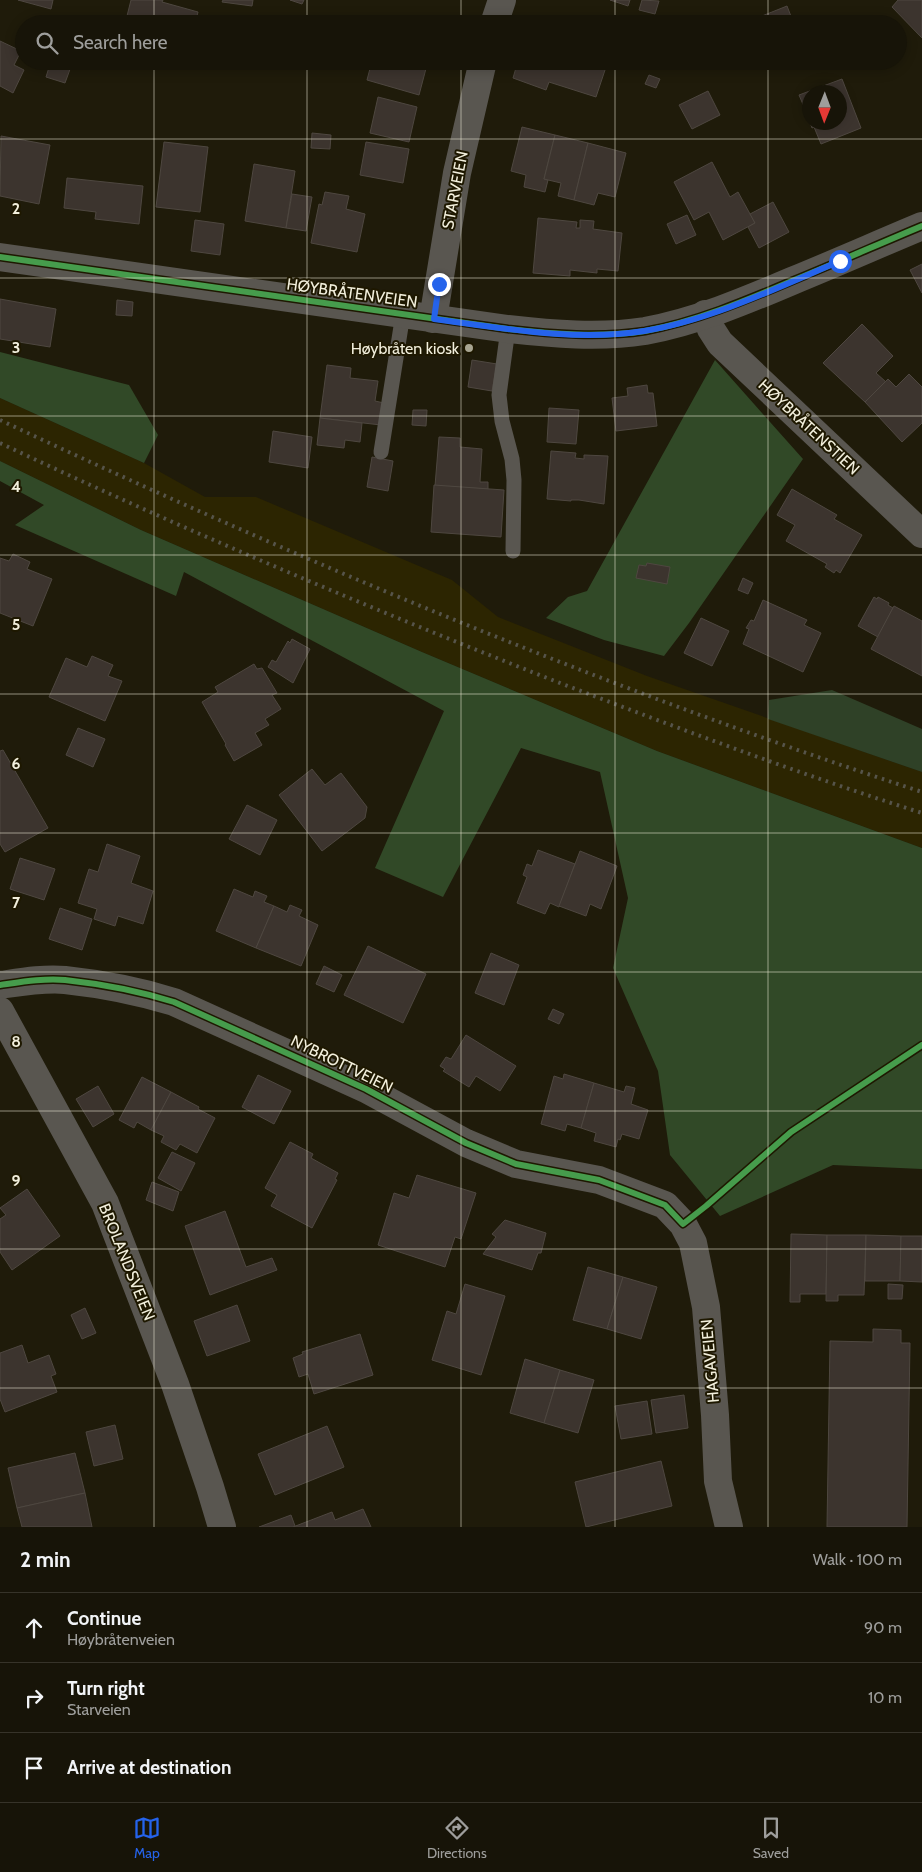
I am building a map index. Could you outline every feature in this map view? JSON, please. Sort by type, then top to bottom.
[{"type":"street","points":[[497,15],[502,0]]},
{"type":"street","name":"STARVEIEN","points":[[434,319],[457,173],[481,70]]},
{"type":"street","name":"HØYBRÅTENVEIEN","points":[[0,257],[508,329],[541,333],[614,333],[644,331],[705,314],[763,294],[922,226]]},
{"type":"street","name":"HØYBRÅTENSTIEN","points":[[705,314],[711,329],[720,343],[922,534]]},
{"type":"street","name":"NYBROTTVEIEN","points":[[0,985],[64,980],[145,993],[174,1002],[366,1089],[466,1143],[516,1164],[599,1180],[665,1205]]},
{"type":"street","name":"BROLANDSVEIEN","points":[[0,1011],[104,1203],[174,1384],[222,1527]]},
{"type":"street","name":"HAGAVEIEN","points":[[665,1205],[683,1224],[693,1243],[706,1307],[715,1415],[718,1482],[729,1527]]},
{"type":"lane","points":[[381,452],[403,314]]},
{"type":"lane","points":[[508,329],[499,402],[512,460],[514,480],[513,551]]},
{"type":"shaded area","points":[[0,398],[144,463],[205,497],[256,497],[452,580],[498,617],[647,676],[922,772],[922,848],[657,751],[422,652],[141,530],[0,461]]},
{"type":"green space","points":[[0,352],[129,385],[158,435],[144,463],[0,398]]},
{"type":"green space","points":[[715,360],[803,459],[664,656],[604,640],[546,618],[568,597],[587,591]]},
{"type":"green space","points":[[0,461],[141,530],[422,652],[657,751],[922,848],[922,1169],[833,1165],[720,1216],[670,1155],[658,1071],[613,968],[628,898],[600,772],[521,748],[443,897],[375,868],[444,711],[184,572],[176,596],[15,525],[44,505],[0,481]]},
{"type":"green space","points":[[832,690],[922,729],[922,772],[768,719],[769,700]]},
{"type":"building","points":[[18,0],[53,0],[51,9]]},
{"type":"building","points":[[131,0],[163,0],[162,2],[198,12],[197,15],[127,15]]},
{"type":"building","points":[[223,0],[253,0],[252,6],[222,2]]},
{"type":"building","points":[[290,0],[304,0],[302,4]]},
{"type":"building","points":[[610,0],[630,0],[628,6]]},
{"type":"building","points":[[642,0],[659,1],[655,14],[639,10]]},
{"type":"building","points":[[898,0],[922,0],[922,38],[907,22],[907,15],[900,15],[892,7]]},
{"type":"building","points":[[787,6],[790,15],[764,15]]},
{"type":"building","points":[[0,41],[15,48],[15,70],[24,70],[13,93],[0,86]]},
{"type":"building","points":[[48,70],[70,70],[65,83],[46,77]]},
{"type":"building","points":[[370,70],[426,70],[419,95],[367,80]]},
{"type":"building","points":[[515,70],[605,70],[596,97],[549,82],[546,90],[513,78]]},
{"type":"building","points":[[649,75],[660,79],[656,88],[645,84]]},
{"type":"building","points":[[842,79],[844,85],[826,85]]},
{"type":"building","points":[[708,91],[720,115],[692,129],[679,105]]},
{"type":"building","points":[[847,92],[861,128],[821,144],[815,130],[847,130]]},
{"type":"building","points":[[378,97],[417,107],[409,142],[370,133]]},
{"type":"building","points":[[522,127],[555,135],[544,179],[548,180],[545,192],[524,187],[526,175],[511,171]]},
{"type":"building","points":[[312,133],[331,135],[330,149],[311,148]]},
{"type":"building","points":[[555,135],[588,143],[574,200],[558,196],[561,183],[544,179]]},
{"type":"building","points":[[1,136],[50,145],[39,204],[0,196]]},
{"type":"building","points":[[164,142],[208,147],[200,212],[156,207]]},
{"type":"building","points":[[366,142],[409,149],[403,183],[360,175]]},
{"type":"building","points":[[588,143],[626,153],[615,197],[598,193],[594,205],[574,200]]},
{"type":"building","points":[[712,162],[730,197],[738,192],[755,223],[723,240],[709,212],[694,220],[674,182]]},
{"type":"building","points":[[254,164],[295,171],[286,228],[245,221]]},
{"type":"building","points":[[67,178],[143,186],[139,224],[95,219],[96,212],[64,208]]},
{"type":"building","points":[[325,192],[349,196],[346,209],[365,214],[357,252],[311,243],[319,204],[322,205]]},
{"type":"building","points":[[292,194],[312,197],[306,231],[286,228]]},
{"type":"building","points":[[773,202],[789,232],[759,248],[748,227],[755,223],[750,214]]},
{"type":"building","points":[[687,215],[696,235],[676,244],[667,224]]},
{"type":"building","points":[[538,218],[577,222],[576,228],[580,228],[580,220],[594,221],[593,229],[622,233],[618,271],[597,269],[597,273],[570,270],[570,276],[533,273]]},
{"type":"building","points":[[195,220],[224,224],[220,255],[191,251]]},
{"type":"building","points":[[922,264],[922,293],[910,270]]},
{"type":"building","points":[[0,299],[56,309],[50,347],[0,339]]},
{"type":"building","points":[[117,300],[133,302],[132,316],[116,315]]},
{"type":"building","points":[[862,324],[893,356],[876,373],[886,382],[865,402],[823,363]]},
{"type":"building","points":[[472,360],[497,364],[492,391],[468,387]]},
{"type":"building","points":[[327,365],[351,368],[350,378],[378,381],[375,401],[384,403],[381,425],[320,418]]},
{"type":"building","points":[[909,374],[922,387],[922,423],[902,442],[865,402],[888,379],[896,387]]},
{"type":"building","points":[[647,385],[648,393],[653,393],[657,426],[616,431],[612,398],[628,396],[627,388]]},
{"type":"building","points":[[549,408],[579,410],[576,444],[547,442]]},
{"type":"building","points":[[413,410],[427,410],[426,426],[412,425]]},
{"type":"building","points":[[320,418],[362,423],[360,442],[345,440],[344,448],[317,445]]},
{"type":"building","points":[[273,431],[312,437],[308,468],[269,462]]},
{"type":"building","points":[[439,437],[460,438],[460,447],[482,449],[480,482],[488,482],[488,489],[435,486]]},
{"type":"building","points":[[551,451],[576,453],[575,458],[584,459],[584,455],[608,456],[604,504],[579,500],[547,499]]},
{"type":"building","points":[[372,457],[393,461],[388,491],[367,487]]},
{"type":"building","points":[[434,485],[504,490],[501,537],[431,532]]},
{"type":"building","points":[[792,489],[837,515],[834,519],[862,535],[840,573],[836,570],[834,573],[825,567],[827,564],[786,541],[795,525],[777,515]]},
{"type":"building","points":[[13,554],[30,562],[27,569],[52,579],[33,626],[0,613],[0,558],[9,561]]},
{"type":"building","points":[[647,563],[670,567],[667,584],[636,578],[639,565],[646,566]]},
{"type":"building","points":[[743,578],[753,583],[748,594],[738,590]]},
{"type":"building","points":[[874,597],[889,603],[888,605],[893,608],[878,637],[858,626]]},
{"type":"building","points":[[763,600],[807,620],[804,625],[821,633],[803,672],[743,644],[749,629],[746,628],[751,620],[754,621]]},
{"type":"building","points":[[894,606],[922,621],[922,676],[871,649]]},
{"type":"building","points":[[701,618],[729,631],[712,666],[684,653]]},
{"type":"building","points":[[292,639],[310,649],[293,683],[268,667],[272,660],[276,662],[288,641],[290,643]]},
{"type":"building","points":[[92,656],[113,665],[108,676],[122,681],[105,721],[49,697],[66,658],[87,667]]},
{"type":"building","points":[[254,664],[257,669],[262,668],[277,693],[272,695],[281,709],[265,719],[269,725],[255,733],[262,745],[234,761],[202,702],[218,692],[215,687]]},
{"type":"building","points":[[78,728],[105,739],[93,767],[66,755]]},
{"type":"building","points":[[3,750],[48,828],[5,852],[0,844],[0,751]]},
{"type":"building","points":[[312,769],[325,785],[341,773],[367,807],[365,818],[322,851],[279,795]]},
{"type":"building","points":[[247,805],[277,820],[260,855],[229,839]]},
{"type":"building","points":[[107,844],[140,856],[131,883],[153,891],[143,924],[118,916],[115,926],[94,919],[97,909],[78,903],[89,869],[98,872]]},
{"type":"building","points":[[538,850],[575,864],[559,907],[550,903],[545,914],[517,903],[527,877],[523,875],[527,864],[532,866]]},
{"type":"building","points":[[580,851],[617,866],[601,909],[590,904],[586,916],[559,906]]},
{"type":"building","points":[[20,858],[55,869],[44,900],[10,889]]},
{"type":"building","points":[[234,889],[253,897],[255,891],[267,896],[264,902],[274,906],[256,948],[216,931]]},
{"type":"building","points":[[290,905],[302,910],[299,916],[318,925],[301,966],[256,948],[274,906],[287,912]]},
{"type":"building","points":[[60,908],[92,919],[82,950],[49,939]]},
{"type":"building","points":[[368,946],[426,974],[403,1023],[344,995]]},
{"type":"building","points":[[491,953],[519,965],[504,1005],[475,993]]},
{"type":"building","points":[[324,966],[342,975],[334,992],[316,984]]},
{"type":"building","points":[[553,1009],[564,1014],[559,1024],[548,1019]]},
{"type":"building","points":[[466,1035],[516,1066],[500,1091],[476,1076],[469,1087],[443,1071],[445,1069],[440,1066],[446,1057],[451,1059]]},
{"type":"building","points":[[564,1074],[594,1083],[581,1128],[567,1124],[565,1131],[541,1124],[554,1076],[563,1079]]},
{"type":"building","points":[[258,1075],[291,1091],[274,1124],[242,1107]]},
{"type":"building","points":[[142,1077],[171,1092],[151,1130],[137,1122],[134,1128],[119,1120]]},
{"type":"building","points":[[594,1083],[624,1092],[626,1086],[635,1088],[631,1104],[648,1110],[639,1139],[622,1134],[620,1140],[618,1139],[616,1147],[594,1141],[596,1133],[581,1128]]},
{"type":"building","points":[[98,1086],[114,1114],[93,1127],[76,1099]]},
{"type":"building","points":[[171,1092],[215,1118],[197,1153],[180,1144],[176,1150],[161,1142],[164,1136],[151,1130]]},
{"type":"building","points":[[290,1142],[313,1154],[311,1158],[338,1173],[335,1179],[337,1180],[312,1228],[271,1206],[277,1195],[265,1188]]},
{"type":"building","points":[[172,1152],[195,1163],[181,1191],[158,1178]]},
{"type":"building","points":[[417,1175],[476,1193],[461,1239],[455,1237],[445,1267],[378,1245],[394,1193],[409,1198]]},
{"type":"building","points":[[152,1182],[179,1192],[173,1211],[146,1200]]},
{"type":"building","points":[[27,1189],[60,1236],[12,1270],[0,1252],[0,1219],[6,1215],[0,1208]]},
{"type":"building","points":[[225,1211],[246,1267],[272,1258],[277,1270],[210,1295],[185,1226]]},
{"type":"building","points":[[505,1220],[546,1233],[541,1253],[538,1253],[532,1270],[483,1254],[496,1237],[492,1234]]},
{"type":"building","points":[[791,1234],[827,1235],[826,1294],[800,1294],[800,1302],[790,1302]]},
{"type":"building","points":[[827,1235],[866,1235],[864,1295],[838,1295],[838,1301],[826,1301]]},
{"type":"building","points":[[866,1235],[901,1236],[900,1281],[865,1281]]},
{"type":"building","points":[[901,1236],[922,1236],[922,1282],[900,1281]]},
{"type":"building","points":[[588,1267],[623,1277],[607,1329],[573,1320]]},
{"type":"building","points":[[623,1277],[657,1287],[641,1339],[607,1329]]},
{"type":"building","points":[[465,1284],[505,1296],[481,1375],[432,1360],[447,1311],[456,1314]]},
{"type":"building","points":[[888,1284],[903,1285],[902,1299],[888,1299]]},
{"type":"building","points":[[237,1305],[250,1341],[207,1356],[194,1321]]},
{"type":"building","points":[[85,1308],[96,1333],[82,1339],[71,1315]]},
{"type":"building","points":[[873,1329],[901,1330],[901,1343],[910,1343],[907,1527],[827,1527],[830,1341],[873,1342]]},
{"type":"building","points":[[360,1334],[373,1375],[314,1394],[308,1374],[299,1377],[293,1358],[303,1354],[302,1352]]},
{"type":"building","points":[[22,1345],[28,1363],[49,1355],[56,1374],[51,1376],[57,1392],[5,1412],[0,1399],[0,1353]]},
{"type":"building","points":[[525,1359],[560,1370],[544,1423],[510,1413]]},
{"type":"building","points":[[560,1370],[594,1380],[578,1433],[544,1423]]},
{"type":"building","points":[[684,1395],[688,1428],[656,1433],[651,1400]]},
{"type":"building","points":[[647,1401],[652,1434],[621,1439],[615,1406]]},
{"type":"building","points":[[115,1425],[123,1459],[94,1466],[86,1432]]},
{"type":"building","points":[[327,1426],[344,1467],[275,1495],[258,1454]]},
{"type":"building","points":[[75,1453],[85,1493],[17,1508],[8,1468]]},
{"type":"building","points":[[661,1461],[672,1506],[586,1527],[575,1482]]},
{"type":"building","points":[[85,1493],[92,1527],[22,1527],[17,1508]]},
{"type":"building","points":[[363,1509],[371,1527],[293,1527],[332,1512],[335,1520]]},
{"type":"building","points":[[291,1515],[295,1526],[293,1527],[259,1527]]},
{"type":"railway","points":[[0,420],[226,523],[455,620],[687,710],[922,792]]},
{"type":"railway","points":[[0,443],[208,538],[489,655],[740,751],[922,813]]},
{"type":"cycle path","points":[[0,257],[508,329],[593,335],[645,331],[720,310],[922,226]]},
{"type":"cycle path","points":[[0,985],[41,980],[65,980],[120,988],[174,1002],[366,1089],[466,1143],[516,1164],[599,1180],[665,1205],[683,1224],[791,1132],[922,1045]]},
{"type":"place","name":"Høybråten kiosk","points":[[469,348]]},
{"type":"route","points":[[439,284],[434,319],[541,333],[614,333],[644,331],[733,306],[840,261]]}]
